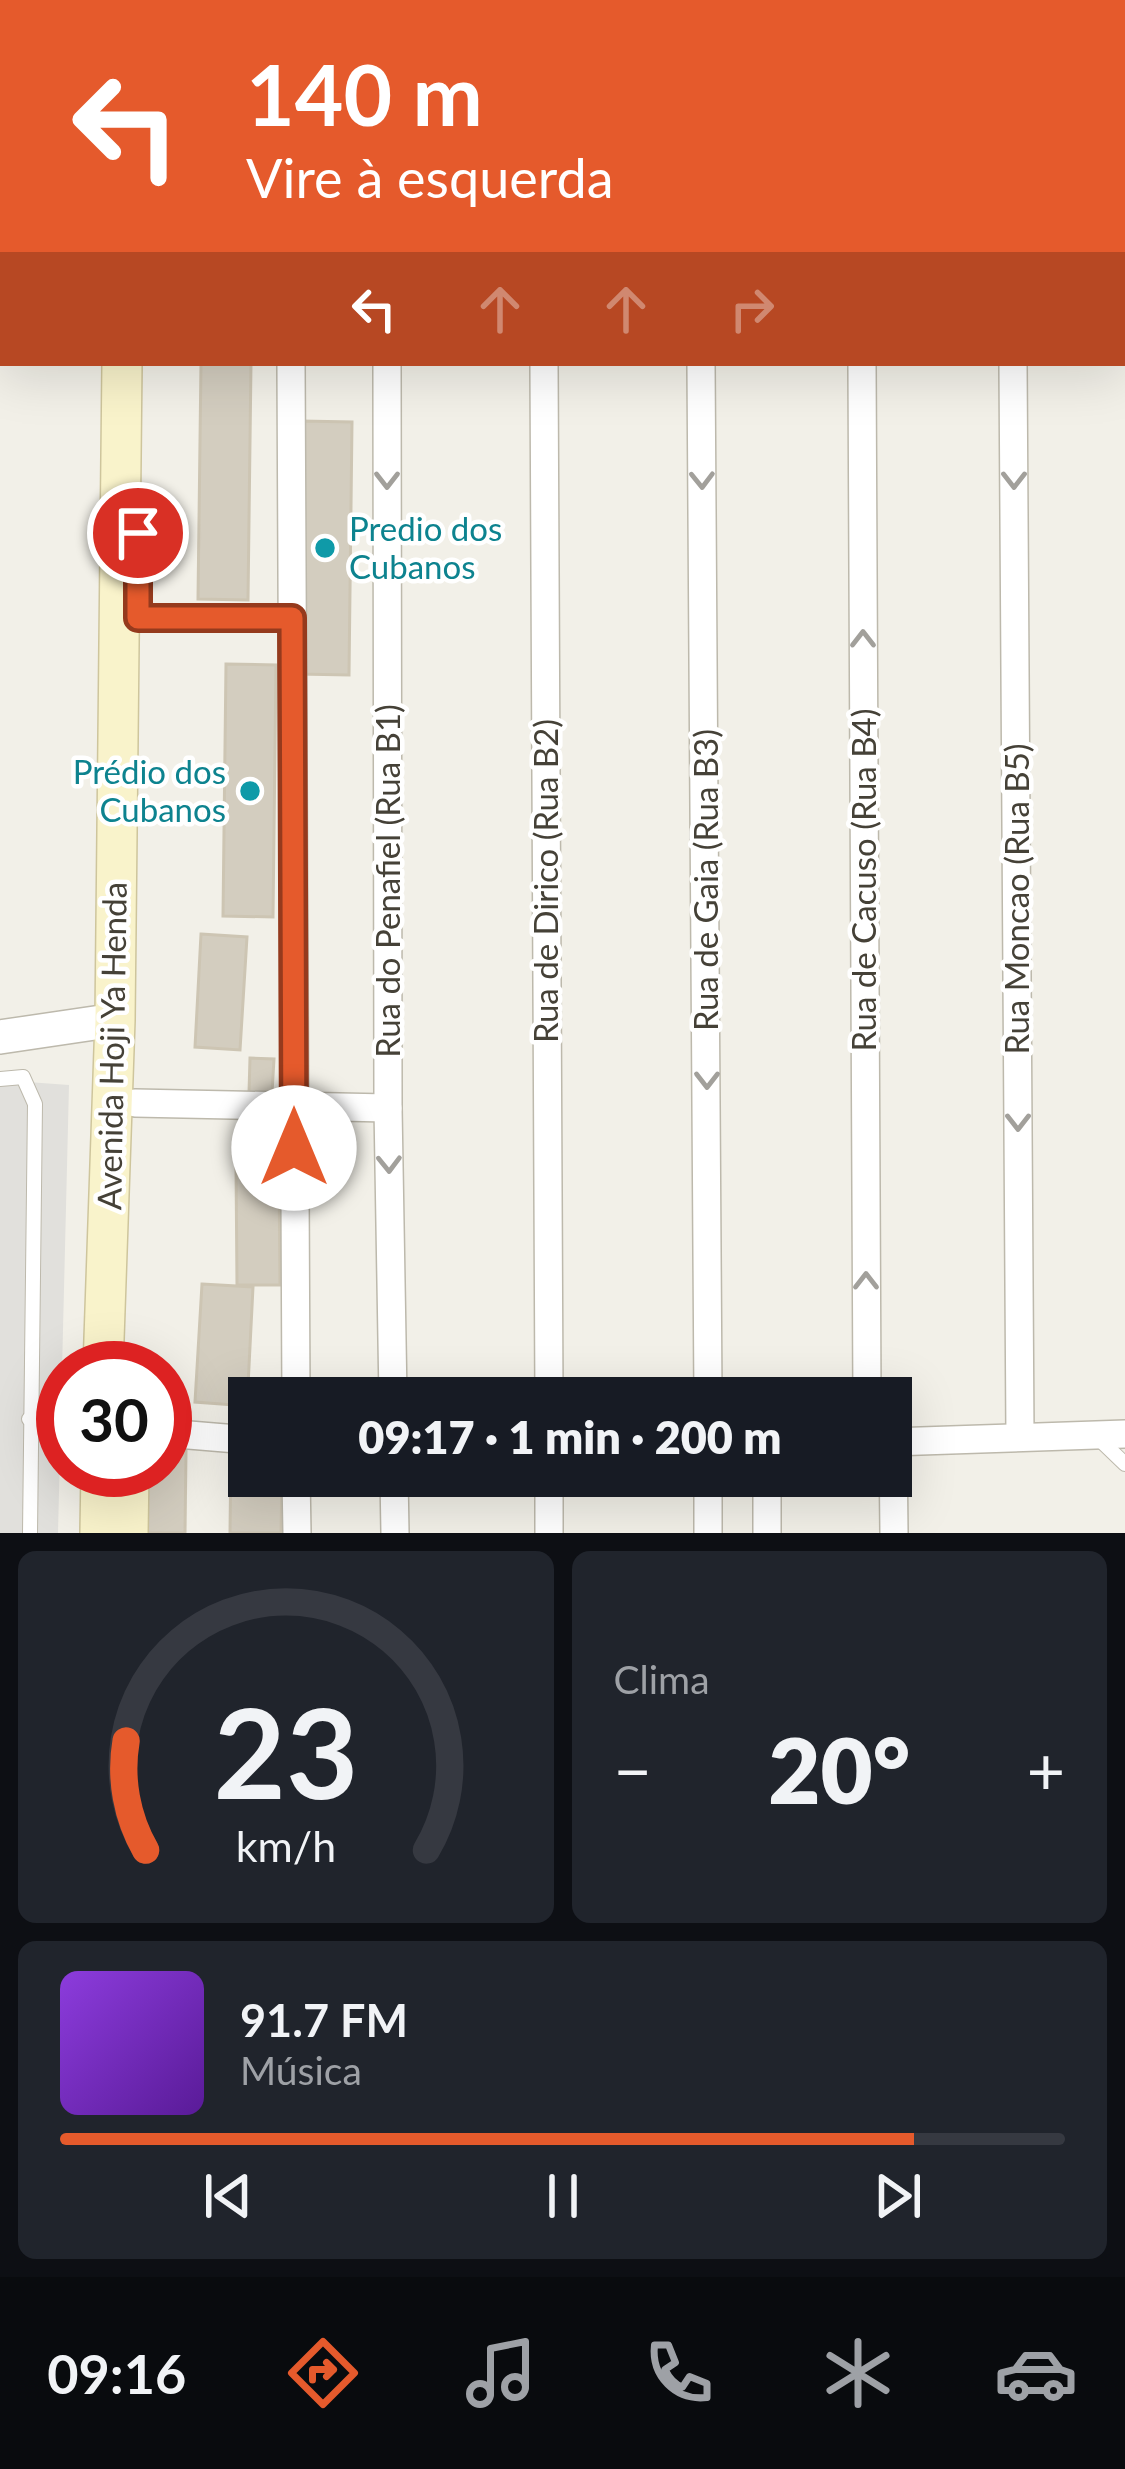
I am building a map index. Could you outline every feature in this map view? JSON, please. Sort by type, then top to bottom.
[{"type":"main road","name":"Avenida Hoji Ya Henda","points":[[104,1341],[115,1020],[122,366]]},
{"type":"main road","name":"Avenida Hoji Ya Henda","points":[[131,1341],[139,366]]},
{"type":"main road","points":[[100,1497],[100,1533]]},
{"type":"main road","points":[[128,1533],[129,1497]]},
{"type":"street","points":[[291,366],[296,1377]]},
{"type":"street","name":"Rua do Penafiel (Rua B1)","points":[[387,366],[393,1377]]},
{"type":"street","name":"Rua de Dirico (Rua B2)","points":[[544,366],[549,1377]]},
{"type":"street","name":"Rua de Gaia (Rua B3)","points":[[701,366],[708,1377]]},
{"type":"street","name":"Rua de Cacuso (Rua B4)","points":[[862,366],[867,1377]]},
{"type":"street","name":"Rua Moncao (Rua B5)","points":[[1013,366],[1020,1436]]},
{"type":"street","points":[[138,618],[292,618]]},
{"type":"street","points":[[0,1037],[115,1020]]},
{"type":"street","points":[[135,1103],[388,1108]]},
{"type":"street","points":[[912,1441],[1125,1434]]},
{"type":"street","points":[[192,1435],[228,1438]]},
{"type":"street","points":[[296,1497],[297,1533]]},
{"type":"street","points":[[394,1497],[395,1533]]},
{"type":"street","points":[[549,1497],[549,1533]]},
{"type":"street","points":[[708,1497],[708,1533]]},
{"type":"street","points":[[766,1533],[767,1497]]},
{"type":"street","points":[[893,1497],[894,1533]]},
{"type":"lane","points":[[0,1079],[23,1077],[35,1104],[30,1533]]},
{"type":"lane","points":[[29,1419],[36,1419]]},
{"type":"lane","points":[[1095,1435],[1125,1464]]},
{"type":"shaded area","points":[[0,1080],[69,1085],[63,1341],[36,1341],[36,1497],[59,1497],[58,1533],[0,1533]]},
{"type":"building","points":[[201,366],[251,366],[248,600],[198,599]]},
{"type":"building","name":"Predio dos Cubanos","points":[[301,421],[352,422],[349,675],[298,674]]},
{"type":"building","name":"Prédio dos Cubanos","points":[[226,664],[276,665],[273,917],[223,916]]},
{"type":"building","points":[[201,934],[247,937],[240,1050],[195,1047]]},
{"type":"building","points":[[250,1058],[274,1059],[272,1093],[249,1093]]},
{"type":"building","points":[[236,1164],[279,1164],[280,1285],[237,1285]]},
{"type":"building","points":[[202,1284],[253,1287],[248,1377],[228,1377],[228,1405],[195,1402]]},
{"type":"building","points":[[143,1497],[185,1497],[185,1533],[142,1533]]},
{"type":"building","points":[[230,1497],[282,1497],[281,1533],[230,1533]]},
{"type":"place","name":"Predio dos Cubanos","points":[[325,548]]},
{"type":"place","name":"Prédio dos Cubanos","points":[[250,791]]},
{"type":"route","points":[[138,533],[138,618],[292,618],[294,1148]]}]
